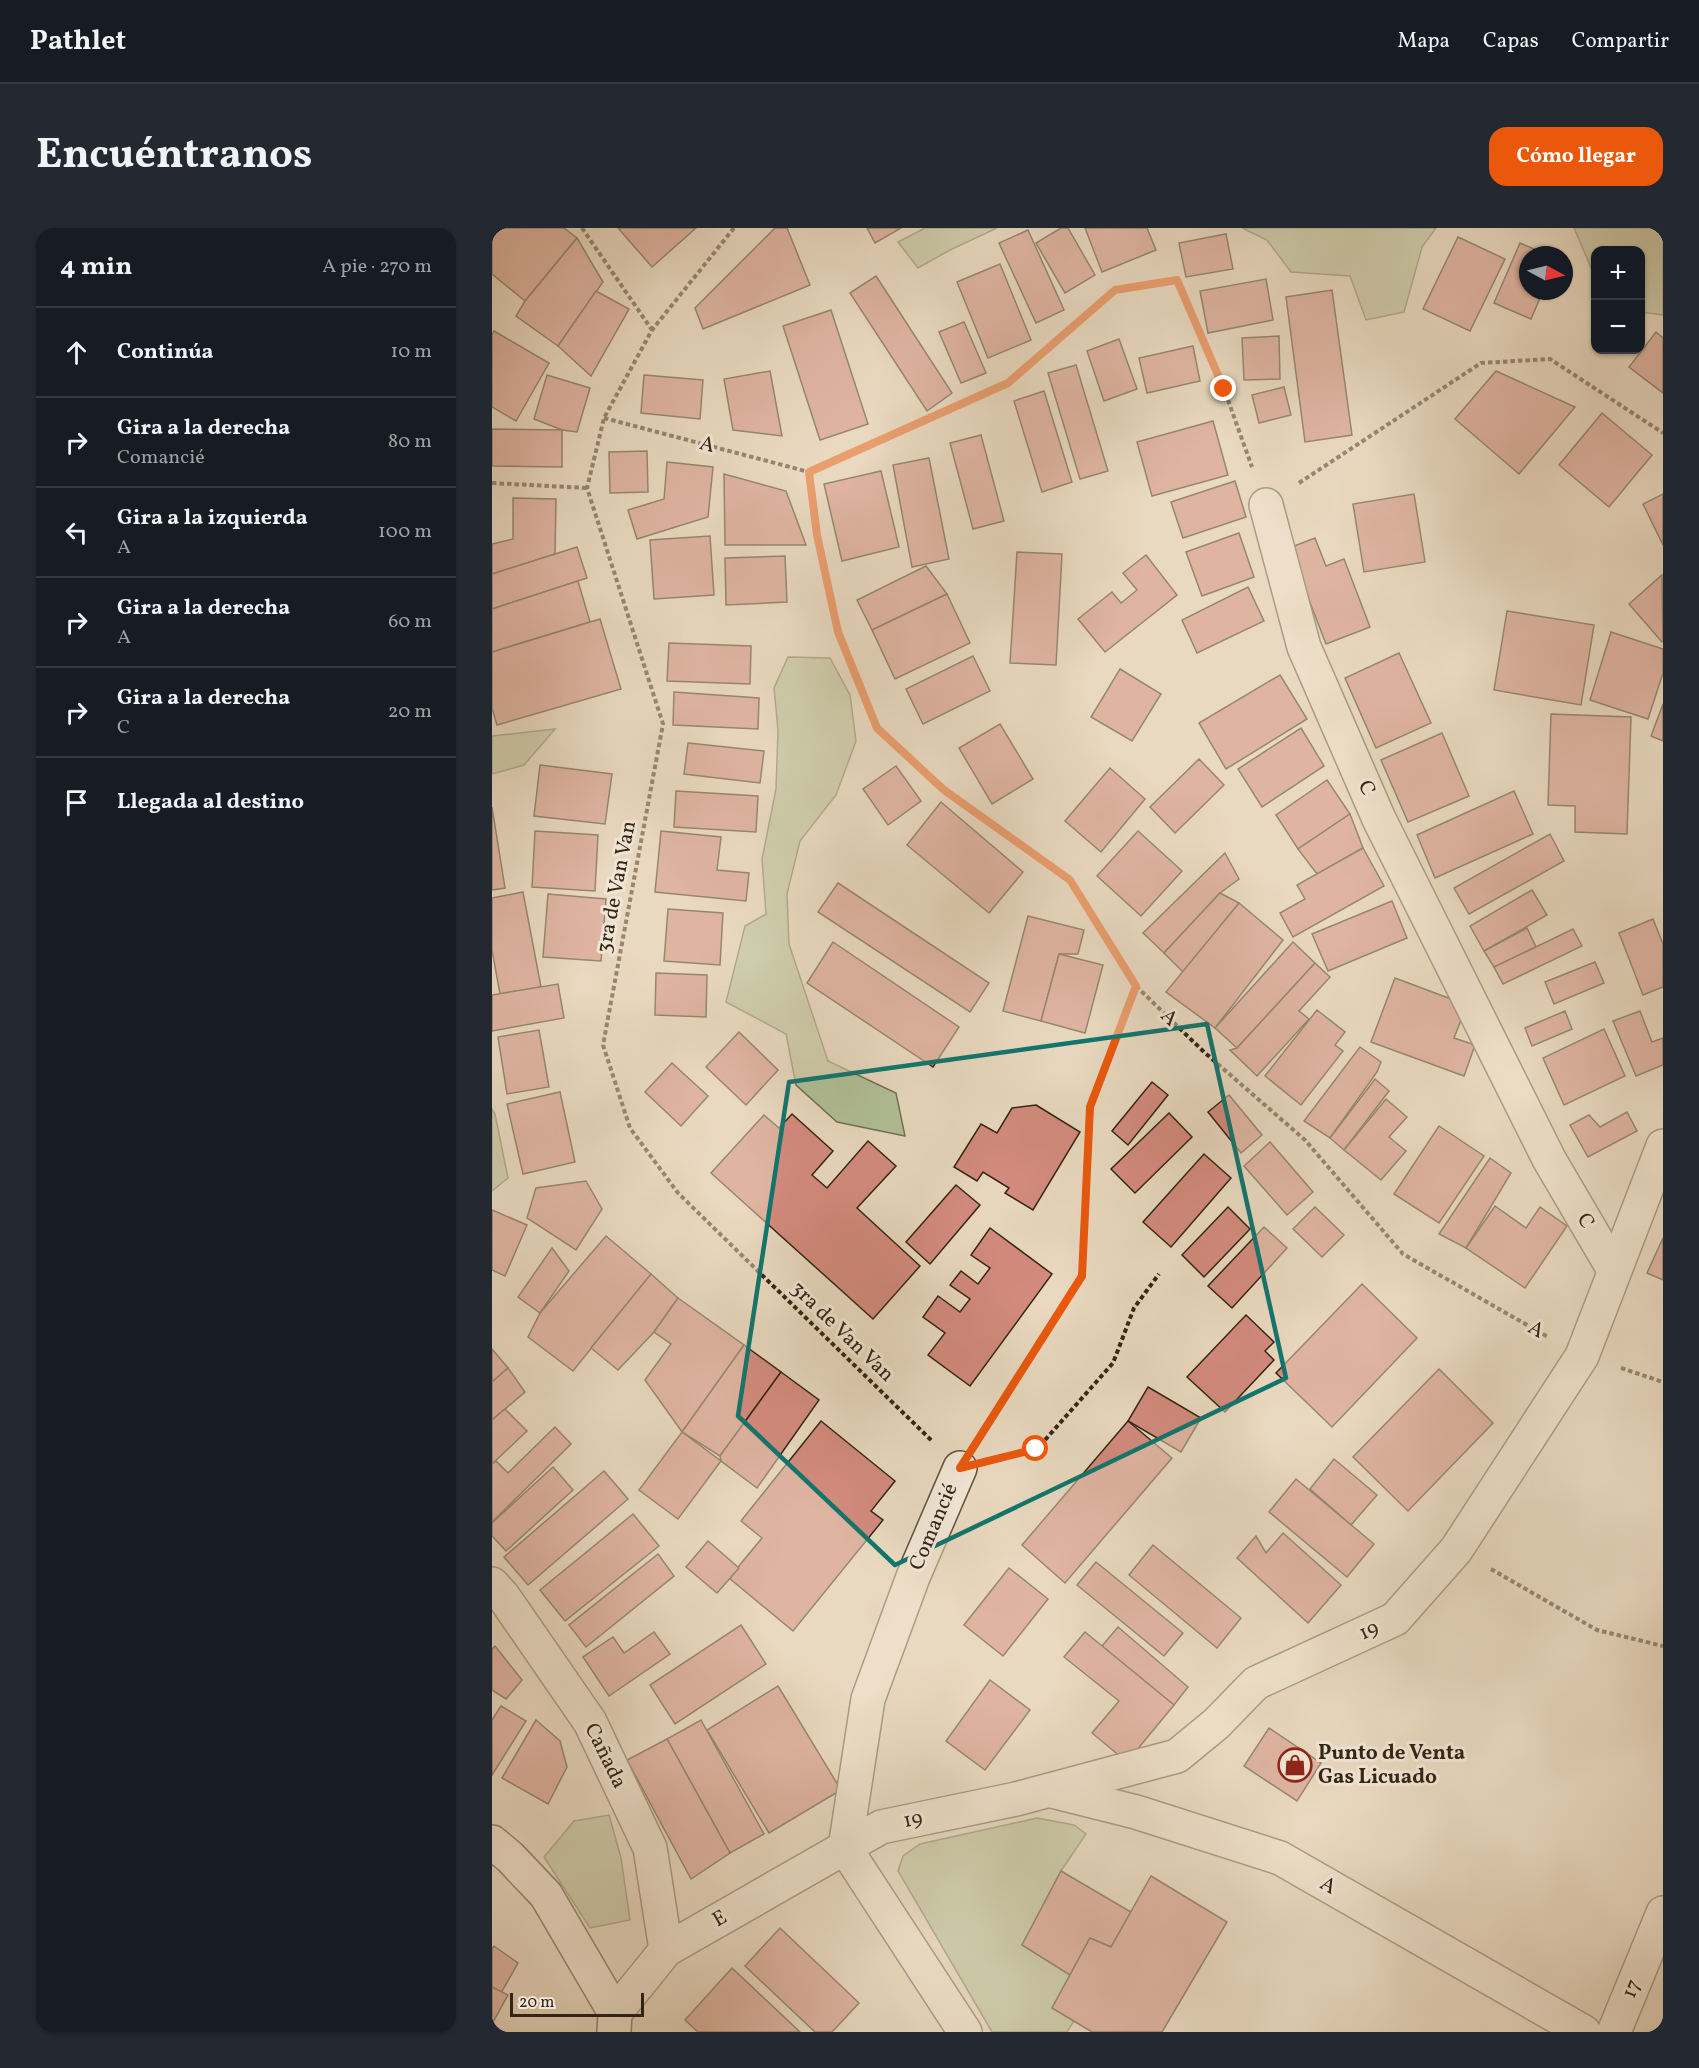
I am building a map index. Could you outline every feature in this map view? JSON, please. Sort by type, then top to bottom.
[{"type":"street","name":"C","points":[[1266,505],[1304,647],[1379,819],[1549,1159],[1614,1270]]},
{"type":"street","name":"19","points":[[845,1848],[881,1827],[1050,1791],[1177,1756],[1216,1724],[1256,1683],[1395,1619],[1456,1550],[1582,1356],[1663,1146]]},
{"type":"street","name":"Comancié","points":[[845,1848],[868,1699],[913,1577],[960,1468]]},
{"type":"street","name":"Cañada","points":[[492,1584],[590,1722],[650,1848],[666,1950]]},
{"type":"street","name":"A","points":[[1050,1791],[1136,1812],[1280,1858],[1584,2032]]},
{"type":"street","points":[[492,1842],[510,1857],[546,1895],[614,2023]]},
{"type":"street","name":"E","points":[[614,2023],[666,1950],[845,1848]]},
{"type":"street","points":[[845,1848],[964,2032]]},
{"type":"street","name":"17","points":[[1614,2032],[1663,1913]]},
{"type":"path","points":[[582,228],[652,330]]},
{"type":"path","points":[[492,483],[587,488],[604,418],[652,330],[734,228]]},
{"type":"path","points":[[809,472],[1008,383],[1115,290],[1177,280],[1224,389],[1266,505],[1481,363],[1550,358],[1663,433]]},
{"type":"path","name":"A","points":[[604,418],[809,472],[817,535],[838,632],[877,728],[944,790],[1070,880],[1136,986],[1204,1052],[1305,1140],[1403,1254],[1582,1356]]},
{"type":"path","name":"3ra de Van Van","points":[[587,488],[663,724],[603,1045],[630,1128],[678,1192],[960,1468]]},
{"type":"path","name":"Comancié","points":[[960,1468],[1082,1276],[1090,1107],[1136,986]]},
{"type":"path","points":[[960,1468],[1036,1449],[1113,1363],[1134,1308],[1159,1274]]},
{"type":"path","points":[[1456,1550],[1597,1630],[1663,1646]]},
{"type":"highlighted area","points":[[1207,1024],[1286,1378],[895,1565],[738,1416],[789,1082]]},
{"type":"green space","points":[[925,228],[997,228],[918,268],[898,242]]},
{"type":"green space","points":[[1242,228],[1436,228],[1422,247],[1404,312],[1366,320],[1350,276],[1291,272],[1267,240]]},
{"type":"green space","points":[[1574,228],[1663,228],[1663,315],[1645,313],[1645,246],[1591,246],[1591,268]]},
{"type":"green space","points":[[788,657],[830,658],[850,695],[856,741],[836,795],[800,841],[787,894],[789,944],[828,1061],[896,1093],[905,1136],[837,1122],[796,1085],[786,1034],[726,1002],[745,926],[766,914],[762,859],[776,789],[778,730],[774,688]]},
{"type":"green space","points":[[555,729],[524,765],[492,774],[492,736]]},
{"type":"green space","points":[[492,1109],[508,1178],[492,1191]]},
{"type":"green space","points":[[609,1815],[621,1858],[630,1920],[590,1928],[544,1857],[574,1821]]},
{"type":"green space","points":[[1037,1818],[1074,1825],[1086,1834],[1061,1871],[1022,1945],[1070,1975],[1052,2008],[1074,2021],[1067,2032],[992,2032],[898,1871],[903,1856],[920,1844]]},
{"type":"building","points":[[492,228],[564,228],[577,238],[525,301],[492,274]]},
{"type":"building","points":[[618,228],[696,228],[652,267]]},
{"type":"building","points":[[775,228],[787,228],[810,285],[703,329],[695,308]]},
{"type":"building","points":[[867,228],[901,228],[875,243]]},
{"type":"building","points":[[1061,228],[1068,228],[1095,275],[1065,293],[1036,243]]},
{"type":"building","points":[[1085,228],[1147,228],[1156,250],[1102,272]]},
{"type":"building","points":[[1028,230],[1064,310],[1036,323],[999,243]]},
{"type":"building","points":[[1226,234],[1233,269],[1186,277],[1179,243]]},
{"type":"building","points":[[1458,237],[1505,259],[1470,331],[1423,309]]},
{"type":"building","points":[[577,238],[603,282],[558,346],[516,316],[525,301]]},
{"type":"building","points":[[1520,243],[1527,246],[1519,246],[1519,300],[1539,300],[1531,319],[1494,303]]},
{"type":"building","points":[[1000,264],[1031,340],[988,358],[957,282]]},
{"type":"building","points":[[876,276],[952,393],[927,411],[850,293]]},
{"type":"building","points":[[1266,279],[1273,320],[1208,333],[1200,291]]},
{"type":"building","points":[[1332,290],[1352,435],[1305,442],[1286,297]]},
{"type":"building","points":[[596,291],[629,309],[591,376],[558,346]]},
{"type":"building","points":[[831,310],[868,424],[820,440],[783,326]]},
{"type":"building","points":[[964,322],[986,373],[961,383],[939,332]]},
{"type":"building","points":[[494,331],[549,363],[516,421],[492,407],[492,335]]},
{"type":"building","points":[[1656,332],[1663,338],[1663,393],[1629,367],[1639,354],[1645,354],[1645,346]]},
{"type":"building","points":[[1279,336],[1280,379],[1244,380],[1242,338]]},
{"type":"building","points":[[1119,339],[1137,389],[1104,401],[1087,351]]},
{"type":"building","points":[[1193,346],[1200,381],[1147,393],[1139,358]]},
{"type":"building","points":[[1076,365],[1108,471],[1080,479],[1048,373]]},
{"type":"building","points":[[770,371],[782,436],[733,430],[724,379]]},
{"type":"building","points":[[1496,371],[1575,407],[1519,474],[1455,419]]},
{"type":"building","points":[[547,375],[590,388],[577,432],[562,430],[534,419]]},
{"type":"building","points":[[644,375],[703,380],[700,419],[641,413]]},
{"type":"building","points":[[1284,387],[1291,415],[1259,423],[1252,395]]},
{"type":"building","points":[[1044,391],[1072,482],[1042,492],[1014,401]]},
{"type":"building","points":[[1602,413],[1652,455],[1609,507],[1559,465]]},
{"type":"building","points":[[1213,421],[1228,475],[1152,496],[1137,442]]},
{"type":"building","points":[[492,429],[562,430],[562,467],[492,466]]},
{"type":"building","points":[[981,435],[1004,521],[973,529],[950,443]]},
{"type":"building","points":[[647,451],[648,492],[610,493],[609,452]]},
{"type":"building","points":[[929,458],[949,559],[912,567],[893,465]]},
{"type":"building","points":[[667,462],[713,467],[708,517],[637,539],[628,510],[664,499]]},
{"type":"building","points":[[881,471],[899,547],[842,561],[824,484]]},
{"type":"building","points":[[724,474],[786,491],[806,545],[725,545]]},
{"type":"building","points":[[1235,481],[1246,517],[1183,538],[1171,502]]},
{"type":"building","points":[[1414,494],[1425,562],[1364,572],[1353,504]]},
{"type":"building","points":[[1663,494],[1663,545],[1643,504]]},
{"type":"building","points":[[513,498],[556,499],[555,554],[492,574],[492,544],[513,539]]},
{"type":"building","points":[[1239,533],[1254,577],[1202,596],[1186,552]]},
{"type":"building","points":[[710,536],[714,595],[654,599],[650,540]]},
{"type":"building","points":[[1315,538],[1326,566],[1344,559],[1370,627],[1326,644],[1289,548]]},
{"type":"building","points":[[577,547],[587,578],[492,609],[492,574]]},
{"type":"building","points":[[1017,552],[1062,554],[1056,665],[1010,663]]},
{"type":"building","points":[[1146,555],[1177,595],[1105,652],[1078,619],[1112,592],[1121,603],[1137,590],[1123,573]]},
{"type":"building","points":[[785,556],[787,602],[726,605],[725,558]]},
{"type":"building","points":[[926,566],[947,594],[872,630],[857,600]]},
{"type":"building","points":[[1662,575],[1663,641],[1662,642],[1629,604]]},
{"type":"building","points":[[578,581],[590,622],[492,652],[492,609]]},
{"type":"building","points":[[1248,587],[1264,621],[1197,653],[1182,620]]},
{"type":"building","points":[[947,594],[970,643],[895,679],[872,630]]},
{"type":"building","points":[[1507,611],[1594,625],[1581,705],[1494,690]]},
{"type":"building","points":[[600,619],[621,689],[497,725],[492,708],[492,652]]},
{"type":"building","points":[[1611,632],[1663,649],[1663,673],[1648,719],[1590,700]]},
{"type":"building","points":[[669,643],[751,646],[750,684],[667,681]]},
{"type":"building","points":[[1399,653],[1431,723],[1376,748],[1345,678]]},
{"type":"building","points":[[973,656],[990,691],[923,724],[906,689]]},
{"type":"building","points":[[1120,669],[1161,694],[1132,741],[1091,717]]},
{"type":"building","points":[[1280,675],[1307,719],[1226,769],[1199,723]]},
{"type":"building","points":[[674,692],[759,698],[758,729],[673,725]]},
{"type":"building","points":[[1663,704],[1663,741],[1651,736]]},
{"type":"building","points":[[1551,714],[1631,717],[1627,834],[1575,832],[1575,806],[1548,805]]},
{"type":"building","points":[[1000,724],[1033,779],[992,804],[959,748]]},
{"type":"building","points":[[1301,728],[1324,766],[1262,807],[1238,769]]},
{"type":"building","points":[[1442,733],[1469,796],[1408,822],[1381,760]]},
{"type":"building","points":[[688,743],[764,751],[760,783],[684,774]]},
{"type":"building","points":[[1199,759],[1224,785],[1175,833],[1150,807]]},
{"type":"building","points":[[540,765],[612,774],[605,824],[534,816]]},
{"type":"building","points":[[896,766],[921,801],[888,825],[863,789]]},
{"type":"building","points":[[1110,768],[1145,799],[1101,852],[1065,821]]},
{"type":"building","points":[[1327,780],[1350,814],[1298,849],[1276,815]]},
{"type":"building","points":[[676,791],[758,796],[756,832],[674,827]]},
{"type":"building","points":[[1514,791],[1533,834],[1435,878],[1417,835]]},
{"type":"building","points":[[941,802],[1023,872],[989,913],[907,845]]},
{"type":"building","points":[[492,807],[505,888],[492,890]]},
{"type":"building","points":[[1350,814],[1363,848],[1317,874],[1298,849]]},
{"type":"building","points":[[535,831],[598,835],[595,891],[532,887]]},
{"type":"building","points":[[661,831],[721,837],[717,870],[749,873],[746,901],[655,892]]},
{"type":"building","points":[[1138,831],[1182,871],[1141,916],[1097,876]]},
{"type":"building","points":[[1550,834],[1564,861],[1469,914],[1454,888]]},
{"type":"building","points":[[1363,848],[1384,886],[1293,937],[1280,913],[1305,899],[1297,885]]},
{"type":"building","points":[[1225,853],[1239,879],[1220,893],[1164,953],[1143,933]]},
{"type":"building","points":[[838,883],[989,983],[970,1012],[818,912]]},
{"type":"building","points":[[1532,890],[1547,915],[1484,951],[1470,926]]},
{"type":"building","points":[[523,892],[541,987],[500,994],[492,950],[492,898]]},
{"type":"building","points":[[1220,893],[1239,903],[1183,972],[1164,953]]},
{"type":"building","points":[[548,894],[606,899],[601,961],[543,957]]},
{"type":"building","points":[[1392,901],[1407,938],[1328,971],[1312,934]]},
{"type":"building","points":[[1239,903],[1283,940],[1215,1028],[1166,992]]},
{"type":"building","points":[[668,909],[723,913],[720,965],[664,961]]},
{"type":"building","points":[[1028,916],[1084,930],[1078,954],[1059,954],[1041,1021],[1003,1011]]},
{"type":"building","points":[[1653,919],[1663,944],[1663,987],[1643,995],[1619,933]]},
{"type":"building","points":[[1527,928],[1536,947],[1494,967],[1484,951]]},
{"type":"building","points":[[1573,929],[1582,946],[1503,984],[1494,967]]},
{"type":"building","points":[[833,942],[959,1027],[933,1067],[807,983]]},
{"type":"building","points":[[1293,942],[1315,963],[1237,1048],[1215,1028]]},
{"type":"building","points":[[1059,954],[1103,965],[1085,1033],[1041,1021]]},
{"type":"building","points":[[1595,962],[1604,983],[1554,1004],[1545,982]]},
{"type":"building","points":[[1315,963],[1330,977],[1299,1011],[1309,1019],[1257,1076],[1230,1050],[1237,1048]]},
{"type":"building","points":[[656,973],[707,975],[706,1017],[655,1015]]},
{"type":"building","points":[[1395,978],[1467,1005],[1454,1038],[1475,1045],[1464,1076],[1371,1042]]},
{"type":"building","points":[[558,984],[564,1018],[492,1031],[492,995]]},
{"type":"building","points":[[1317,1010],[1345,1032],[1335,1045],[1343,1051],[1301,1105],[1265,1076]]},
{"type":"building","points":[[1565,1011],[1572,1029],[1532,1046],[1525,1028]]},
{"type":"building","points":[[1640,1011],[1652,1042],[1663,1038],[1663,1065],[1636,1076],[1613,1021]]},
{"type":"building","points":[[1604,1029],[1625,1076],[1564,1105],[1543,1058]]},
{"type":"building","points":[[539,1030],[549,1087],[507,1094],[498,1037]]},
{"type":"building","points":[[739,1032],[778,1070],[746,1105],[706,1067]]},
{"type":"building","points":[[1360,1047],[1381,1062],[1377,1072],[1330,1138],[1304,1121]]},
{"type":"building","points":[[672,1063],[708,1096],[681,1126],[645,1092]]},
{"type":"building","points":[[1375,1079],[1389,1091],[1344,1150],[1330,1138]]},
{"type":"building","points":[[1152,1082],[1168,1095],[1128,1145],[1112,1131]]},
{"type":"building","points":[[560,1092],[575,1162],[523,1174],[507,1104]]},
{"type":"building","points":[[1229,1095],[1262,1135],[1241,1153],[1208,1112]]},
{"type":"building","points":[[1386,1099],[1407,1117],[1389,1137],[1406,1151],[1381,1180],[1344,1150]]},
{"type":"building","points":[[1036,1105],[1080,1132],[1033,1210],[1005,1193],[1009,1188],[983,1172],[977,1181],[954,1167],[981,1124],[997,1133],[1012,1108]]},
{"type":"building","points":[[1627,1112],[1637,1131],[1588,1157],[1570,1125],[1589,1115],[1600,1127]]},
{"type":"building","points":[[1169,1113],[1192,1137],[1135,1193],[1111,1169]]},
{"type":"building","points":[[792,1114],[833,1151],[812,1175],[827,1188],[868,1141],[896,1166],[857,1208],[920,1266],[873,1319],[711,1173],[764,1115],[779,1128]]},
{"type":"building","points":[[1439,1126],[1484,1156],[1439,1223],[1394,1194]]},
{"type":"building","points":[[1270,1142],[1313,1192],[1287,1215],[1244,1166]]},
{"type":"building","points":[[1204,1154],[1231,1178],[1171,1247],[1143,1222]]},
{"type":"building","points":[[1490,1158],[1511,1173],[1466,1248],[1439,1234]]},
{"type":"building","points":[[586,1181],[602,1209],[576,1250],[527,1218],[536,1188]]},
{"type":"building","points":[[956,1185],[980,1205],[930,1264],[906,1242]]},
{"type":"building","points":[[1495,1206],[1526,1228],[1540,1207],[1567,1226],[1525,1288],[1466,1248]]},
{"type":"building","points":[[1228,1207],[1250,1229],[1204,1277],[1182,1255]]},
{"type":"building","points":[[1315,1207],[1344,1235],[1322,1257],[1293,1229]]},
{"type":"building","points":[[492,1210],[527,1225],[505,1276],[492,1270]]},
{"type":"building","points":[[1264,1227],[1287,1248],[1232,1308],[1208,1286]]},
{"type":"building","points":[[990,1228],[1052,1274],[970,1386],[928,1355],[945,1333],[923,1317],[938,1296],[960,1312],[970,1299],[950,1285],[961,1271],[978,1284],[990,1268],[971,1255]]},
{"type":"building","points":[[606,1236],[651,1274],[573,1371],[528,1337],[540,1313]]},
{"type":"building","points":[[1663,1238],[1663,1280],[1647,1273]]},
{"type":"building","points":[[552,1248],[569,1271],[540,1313],[518,1297]]},
{"type":"building","points":[[651,1274],[678,1298],[654,1332],[618,1370],[591,1348]]},
{"type":"building","points":[[1362,1284],[1417,1338],[1332,1427],[1276,1373]]},
{"type":"building","points":[[678,1298],[744,1345],[682,1432],[645,1380],[671,1344],[654,1332]]},
{"type":"building","points":[[1246,1315],[1274,1342],[1265,1351],[1274,1360],[1225,1412],[1187,1377]]},
{"type":"building","points":[[744,1345],[781,1372],[720,1456],[682,1432]]},
{"type":"building","points":[[492,1349],[508,1368],[492,1382]]},
{"type":"building","points":[[508,1368],[525,1392],[492,1420],[492,1382]]},
{"type":"building","points":[[1439,1369],[1493,1423],[1408,1511],[1353,1457]]},
{"type":"building","points":[[781,1372],[819,1400],[757,1488],[721,1461],[720,1456]]},
{"type":"building","points":[[1148,1387],[1201,1418],[1181,1452],[1128,1421]]},
{"type":"building","points":[[505,1409],[527,1431],[492,1464],[492,1420]]},
{"type":"building","points":[[821,1421],[895,1481],[871,1511],[883,1520],[793,1631],[729,1578],[762,1538],[741,1521]]},
{"type":"building","points":[[1128,1421],[1172,1458],[1065,1583],[1022,1545]]},
{"type":"building","points":[[555,1427],[571,1444],[492,1522],[492,1464],[496,1461],[508,1473]]},
{"type":"building","points":[[682,1432],[721,1461],[678,1519],[639,1490]]},
{"type":"building","points":[[1334,1459],[1377,1495],[1351,1525],[1310,1489]]},
{"type":"building","points":[[553,1467],[573,1490],[506,1551],[492,1536],[492,1523]]},
{"type":"building","points":[[604,1471],[628,1499],[528,1585],[504,1557]]},
{"type":"building","points":[[1296,1479],[1374,1544],[1347,1577],[1269,1512]]},
{"type":"building","points":[[633,1514],[659,1546],[565,1621],[540,1590]]},
{"type":"building","points":[[1283,1533],[1341,1585],[1308,1623],[1237,1558],[1256,1536],[1266,1553]]},
{"type":"building","points":[[708,1541],[739,1568],[717,1593],[686,1567]]},
{"type":"building","points":[[1153,1545],[1241,1618],[1217,1648],[1129,1575]]},
{"type":"building","points":[[658,1554],[674,1576],[586,1647],[569,1625]]},
{"type":"building","points":[[1096,1562],[1183,1633],[1164,1656],[1077,1585]]},
{"type":"building","points":[[1009,1568],[1048,1599],[1003,1656],[964,1625]]},
{"type":"building","points":[[741,1625],[766,1664],[675,1724],[650,1685]]},
{"type":"building","points":[[1118,1627],[1188,1687],[1174,1705],[1102,1646]]},
{"type":"building","points":[[654,1632],[670,1654],[609,1696],[583,1657],[613,1637],[624,1653]]},
{"type":"building","points":[[1085,1632],[1174,1705],[1127,1762],[1092,1733],[1119,1701],[1064,1657]]},
{"type":"building","points":[[495,1646],[522,1680],[506,1699],[492,1690],[492,1649]]},
{"type":"building","points":[[990,1680],[1030,1710],[985,1770],[946,1741]]},
{"type":"building","points":[[778,1686],[841,1790],[769,1833],[707,1730]]},
{"type":"building","points":[[501,1706],[526,1721],[492,1775],[492,1720]]},
{"type":"building","points":[[536,1720],[560,1741],[567,1767],[548,1804],[502,1778]]},
{"type":"building","points":[[701,1720],[764,1834],[730,1853],[667,1739]]},
{"type":"building","points":[[1269,1728],[1321,1763],[1297,1801],[1244,1766]]},
{"type":"building","points":[[667,1739],[730,1853],[691,1879],[627,1760]]},
{"type":"building","points":[[1061,1871],[1131,1912],[1111,1947],[1090,1938],[1070,1975],[1022,1945]]},
{"type":"building","points":[[1151,1876],[1227,1922],[1162,2032],[1092,2032],[1052,2008],[1090,1938],[1111,1947]]},
{"type":"building","points":[[780,1928],[859,2003],[832,2032],[815,2032],[745,1966]]},
{"type":"building","points":[[494,1946],[518,1963],[501,1993],[492,1987],[492,1949]]},
{"type":"building","points":[[732,1968],[800,2032],[698,2032],[685,2020]]},
{"type":"building","points":[[492,1987],[508,1995],[492,2024]]},
{"type":"place","name":"Punto de Venta Gas Licuado","points":[[1295,1765]]},
{"type":"route","points":[[1036,1449],[960,1468],[1082,1276],[1090,1107],[1136,986],[1070,880],[944,790],[877,728],[838,632],[817,535],[809,472],[1008,383],[1115,290],[1177,280],[1224,389]]}]
